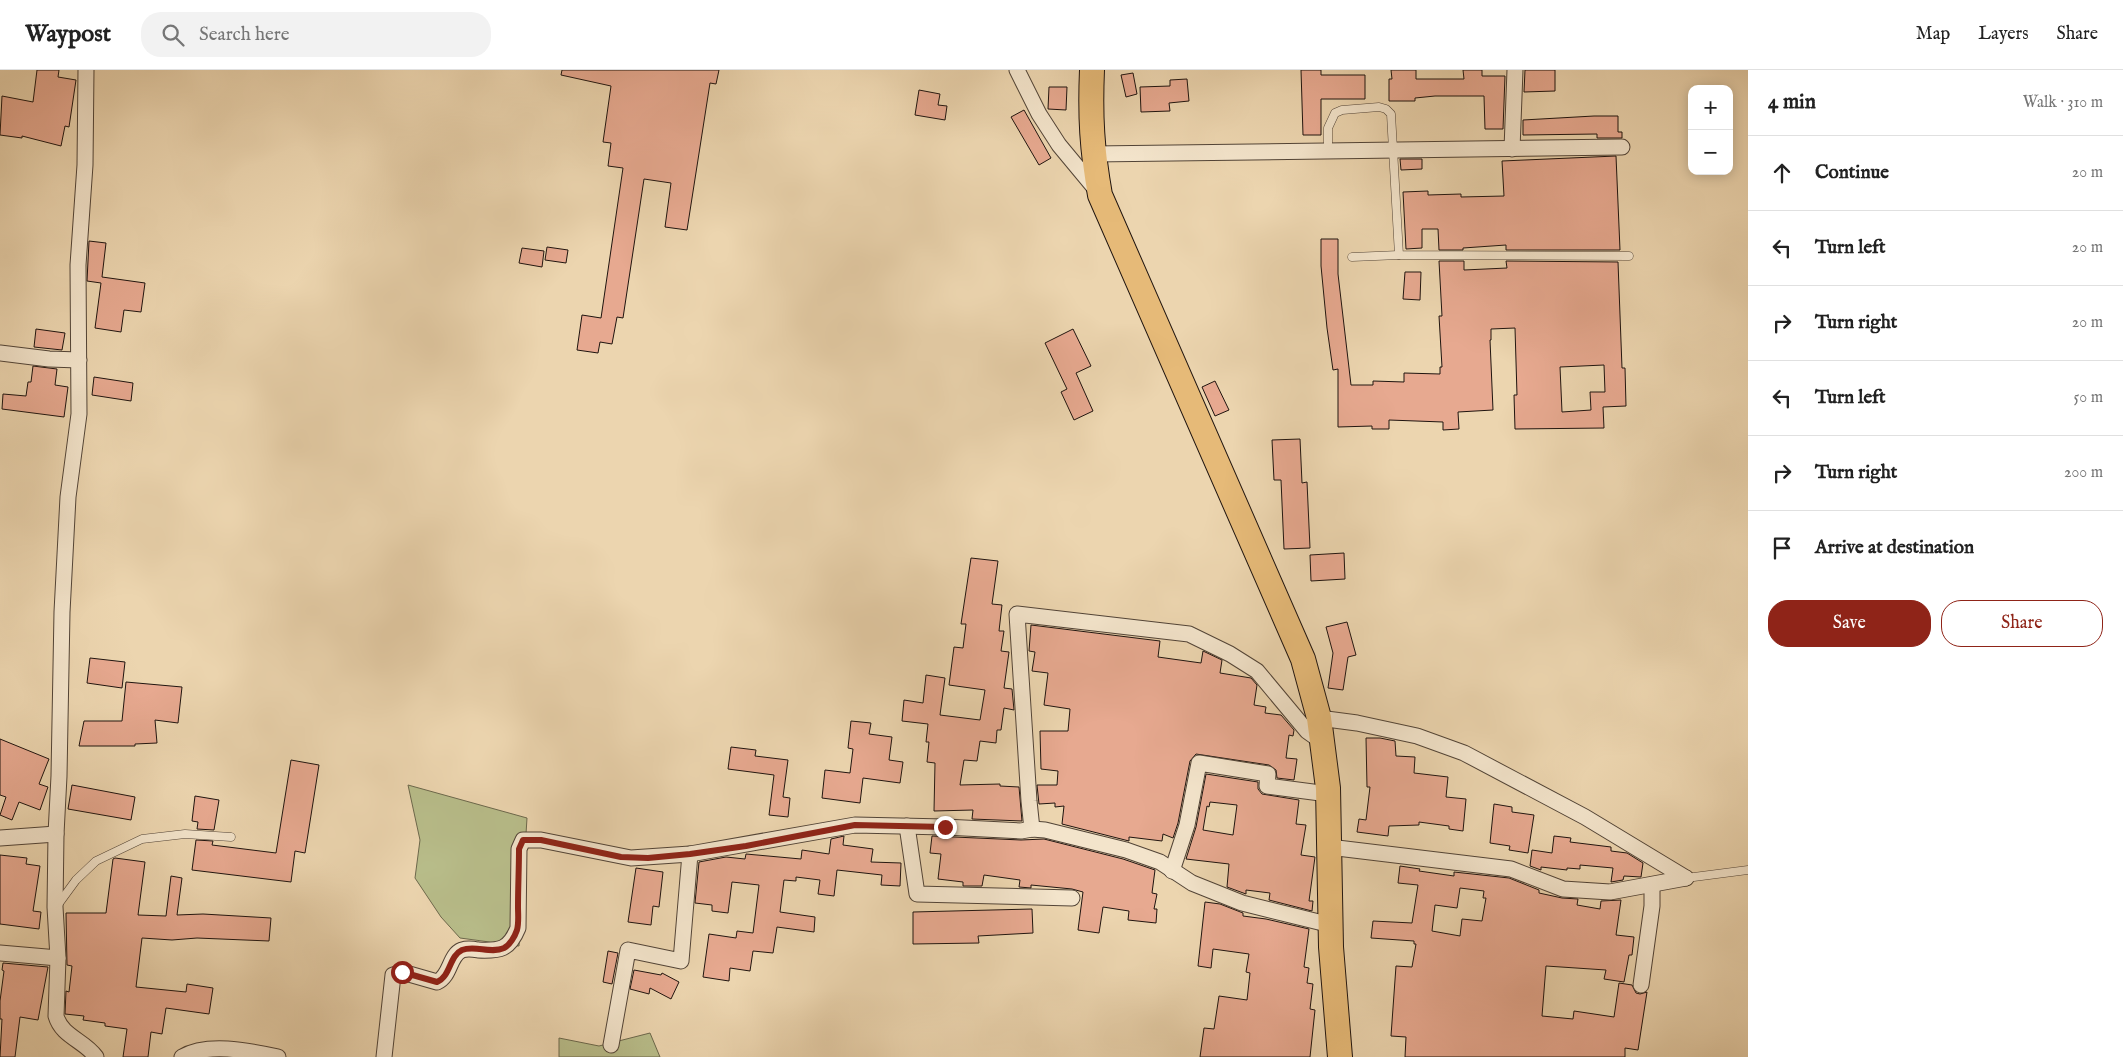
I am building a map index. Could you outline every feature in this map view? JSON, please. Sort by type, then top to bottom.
[{"type":"highway","points":[[1092,70],[1090,119],[1093,154],[1100,195],[1303,659],[1319,718],[1324,743],[1328,794],[1330,925],[1340,1057]]},
{"type":"street","points":[[86,70],[85,165],[78,265],[79,414],[66,530],[56,834],[55,907],[58,958],[56,1016],[59,1025],[96,1057]]},
{"type":"street","points":[[1017,70],[1039,114],[1059,145],[1100,195]]},
{"type":"street","points":[[1512,149],[1515,70]]},
{"type":"street","points":[[1093,154],[1622,147]]},
{"type":"street","points":[[0,353],[49,359],[79,360]]},
{"type":"street","points":[[1032,829],[1018,614],[1189,634],[1230,654],[1257,671],[1307,731],[1324,743]]},
{"type":"street","points":[[1319,718],[1357,723],[1417,736],[1464,753],[1585,817],[1686,878]]},
{"type":"street","points":[[1172,871],[1187,825],[1199,763],[1268,774],[1267,786],[1328,794]]},
{"type":"street","points":[[384,1057],[393,975],[402,972],[437,982],[442,980],[448,972],[455,955],[460,951],[466,949],[495,950],[504,948],[514,937],[518,928],[519,849],[523,840],[541,840],[621,857],[690,854],[855,825],[1021,831],[1032,829],[1085,839],[1126,850],[1160,862],[1192,883],[1242,903],[1330,925]]},
{"type":"street","points":[[907,826],[917,894],[1072,898]]},
{"type":"street","points":[[0,838],[56,834]]},
{"type":"street","points":[[1329,847],[1511,869],[1563,889],[1610,892],[1686,878]]},
{"type":"street","points":[[611,1045],[628,950],[681,961],[690,854]]},
{"type":"street","points":[[1641,985],[1652,906],[1652,885]]},
{"type":"street","points":[[0,953],[58,958]]},
{"type":"street","points":[[182,1057],[201,1050],[278,1057]]},
{"type":"lane","points":[[1328,151],[1328,128],[1335,113],[1342,110],[1379,107],[1386,109],[1391,114],[1398,255]]},
{"type":"lane","points":[[1352,257],[1398,255],[1629,256]]},
{"type":"lane","points":[[55,907],[76,880],[96,861],[142,839],[185,834],[231,837]]},
{"type":"lane","points":[[1686,878],[1748,870]]},
{"type":"green space","points":[[408,785],[527,818],[519,946],[460,938],[441,917],[415,878],[420,840]]},
{"type":"green space","points":[[650,1033],[660,1057],[559,1057],[559,1038],[599,1046]]},
{"type":"building","points":[[37,70],[59,70],[58,77],[76,80],[69,127],[65,126],[61,146],[22,136],[22,138],[0,135],[2,96],[33,102]]},
{"type":"building","points":[[562,70],[719,70],[716,84],[710,83],[687,230],[665,227],[671,183],[644,179],[623,318],[617,317],[612,344],[600,342],[598,353],[577,350],[582,315],[601,318],[623,168],[608,166],[611,143],[603,142],[611,86],[561,75]]},
{"type":"building","points":[[1301,70],[1321,70],[1321,75],[1365,75],[1365,99],[1321,99],[1321,135],[1303,135]]},
{"type":"building","points":[[1391,70],[1416,70],[1416,79],[1464,79],[1463,70],[1482,70],[1482,76],[1505,76],[1503,129],[1485,129],[1484,96],[1435,96],[1415,98],[1415,101],[1389,101],[1389,79],[1392,79]]},
{"type":"building","points":[[1525,70],[1555,70],[1555,91],[1524,92]]},
{"type":"building","points":[[1133,73],[1137,94],[1126,97],[1121,75]]},
{"type":"building","points":[[1187,79],[1189,101],[1169,103],[1170,111],[1141,112],[1140,87],[1170,86],[1170,80]]},
{"type":"building","points":[[1049,87],[1067,87],[1066,110],[1048,109]]},
{"type":"building","points":[[919,90],[940,94],[938,105],[947,106],[945,120],[915,115]]},
{"type":"building","points":[[1024,110],[1051,158],[1039,165],[1011,117]]},
{"type":"building","points":[[1618,116],[1618,132],[1622,132],[1622,138],[1597,138],[1597,134],[1523,135],[1523,120]]},
{"type":"building","points":[[1616,156],[1620,250],[1506,250],[1506,245],[1463,248],[1463,250],[1439,250],[1438,229],[1422,229],[1422,248],[1406,249],[1403,192],[1428,191],[1428,195],[1461,194],[1461,197],[1504,196],[1502,161]]},
{"type":"building","points":[[1400,159],[1422,159],[1422,169],[1401,170]]},
{"type":"building","points":[[1321,239],[1338,239],[1338,274],[1351,385],[1373,385],[1373,381],[1404,382],[1404,373],[1440,374],[1440,367],[1442,367],[1439,316],[1442,316],[1439,261],[1464,261],[1464,270],[1507,268],[1506,261],[1618,262],[1622,368],[1625,368],[1626,406],[1603,407],[1604,428],[1515,429],[1514,395],[1517,395],[1515,328],[1491,329],[1493,410],[1458,412],[1459,429],[1443,430],[1443,422],[1389,420],[1389,429],[1372,429],[1372,426],[1338,427],[1338,369],[1333,370],[1321,266]],"holes":[[[1604,365],[1605,392],[1590,392],[1591,410],[1562,412],[1560,367]]]},
{"type":"building","points":[[89,241],[106,243],[102,277],[145,283],[141,312],[124,310],[121,332],[95,328],[101,283],[87,281]]},
{"type":"building","points":[[547,247],[568,250],[566,263],[545,260]]},
{"type":"building","points":[[522,248],[544,251],[542,267],[519,263]]},
{"type":"building","points":[[1405,272],[1421,272],[1420,300],[1403,299]]},
{"type":"building","points":[[36,329],[65,333],[62,350],[34,347]]},
{"type":"building","points":[[1073,329],[1091,366],[1076,373],[1093,411],[1074,420],[1061,392],[1067,389],[1045,343]]},
{"type":"building","points":[[33,366],[57,369],[55,385],[68,387],[64,417],[2,409],[3,394],[26,396],[28,382],[31,382]]},
{"type":"building","points":[[94,377],[133,383],[131,401],[92,395]]},
{"type":"building","points":[[1215,381],[1229,410],[1215,416],[1202,387]]},
{"type":"building","points":[[1300,439],[1302,483],[1307,482],[1310,548],[1284,549],[1281,480],[1274,480],[1272,440]]},
{"type":"building","points":[[1344,553],[1345,579],[1311,581],[1310,555]]},
{"type":"building","points":[[971,558],[998,561],[992,604],[1002,605],[999,631],[1004,631],[1001,651],[1009,652],[1004,688],[1012,689],[1014,710],[1004,708],[1001,730],[997,730],[996,743],[980,741],[977,761],[964,760],[960,785],[1000,784],[1000,786],[1019,787],[1022,821],[972,819],[973,810],[934,811],[935,763],[927,762],[929,742],[926,742],[928,724],[902,721],[904,700],[923,703],[926,675],[945,678],[940,715],[980,720],[985,690],[949,685],[954,647],[963,648],[966,624],[961,624]]},
{"type":"building","points":[[1347,622],[1356,655],[1348,657],[1343,690],[1328,688],[1333,653],[1326,627]]},
{"type":"building","points":[[1031,625],[1160,641],[1158,657],[1201,663],[1203,651],[1222,660],[1220,673],[1251,678],[1257,685],[1254,705],[1266,707],[1265,713],[1281,715],[1294,730],[1293,736],[1289,735],[1286,758],[1297,759],[1294,780],[1277,778],[1276,770],[1269,765],[1196,754],[1190,761],[1178,823],[1173,838],[1163,834],[1162,841],[1129,837],[1129,841],[1062,824],[1064,806],[1055,807],[1055,803],[1039,804],[1037,785],[1057,785],[1058,771],[1041,769],[1040,731],[1068,731],[1070,709],[1044,705],[1048,673],[1032,671],[1035,652],[1029,651]]},
{"type":"building","points":[[90,658],[125,662],[122,688],[87,683]]},
{"type":"building","points":[[126,682],[182,687],[178,723],[155,720],[157,743],[135,744],[135,746],[79,746],[84,721],[122,721]]},
{"type":"building","points":[[851,721],[871,723],[869,734],[892,737],[889,760],[903,762],[900,783],[863,778],[860,803],[822,798],[825,770],[850,773],[853,749],[848,748]]},
{"type":"building","points":[[1366,738],[1395,741],[1396,756],[1415,757],[1414,773],[1448,777],[1446,797],[1466,799],[1463,831],[1449,829],[1449,826],[1419,822],[1419,825],[1389,826],[1388,836],[1357,832],[1359,819],[1366,820],[1370,787],[1367,787]]},
{"type":"building","points":[[0,739],[49,759],[39,784],[48,787],[40,810],[19,802],[12,820],[0,815],[6,797],[0,795]]},
{"type":"building","points":[[731,747],[756,750],[755,756],[788,760],[783,797],[790,798],[788,817],[769,815],[774,775],[728,769]]},
{"type":"building","points":[[291,760],[319,765],[305,853],[295,851],[291,882],[192,870],[196,840],[213,841],[212,845],[276,853]]},
{"type":"building","points":[[1206,774],[1258,782],[1258,789],[1262,794],[1299,800],[1296,824],[1306,825],[1301,855],[1315,857],[1309,901],[1313,901],[1312,911],[1269,900],[1270,893],[1246,890],[1246,894],[1227,887],[1229,864],[1186,859],[1196,827]],"holes":[[[1210,802],[1237,805],[1233,835],[1203,830],[1207,806],[1209,807]]]},
{"type":"building","points":[[72,785],[135,797],[131,820],[68,809]]},
{"type":"building","points":[[195,796],[219,800],[214,830],[197,829],[198,822],[192,821]]},
{"type":"building","points":[[1494,804],[1512,807],[1512,812],[1534,815],[1528,853],[1509,850],[1510,846],[1490,843]]},
{"type":"building","points":[[844,836],[843,845],[873,849],[871,862],[901,863],[900,886],[881,885],[882,875],[837,870],[834,896],[818,894],[820,880],[796,877],[796,881],[784,880],[780,912],[815,917],[814,932],[777,927],[773,953],[753,951],[750,971],[730,968],[729,981],[703,977],[709,934],[736,938],[737,931],[753,933],[759,885],[732,882],[728,913],[712,911],[712,905],[695,903],[699,862],[726,857],[745,859],[746,854],[801,859],[802,850],[829,854],[831,839]]},
{"type":"building","points":[[932,836],[1021,840],[1044,839],[1123,859],[1155,870],[1152,893],[1157,894],[1154,909],[1157,909],[1156,923],[1128,920],[1129,911],[1103,907],[1099,933],[1078,930],[1083,892],[1072,889],[1031,885],[1031,888],[1019,887],[1020,880],[984,875],[982,886],[963,886],[963,882],[938,879],[941,854],[930,853]]},
{"type":"building","points":[[1554,836],[1571,838],[1570,842],[1611,847],[1611,851],[1627,853],[1643,863],[1641,877],[1624,876],[1623,880],[1611,882],[1613,868],[1580,865],[1580,869],[1567,868],[1567,870],[1541,867],[1541,870],[1530,866],[1532,850],[1552,853]]},
{"type":"building","points":[[0,855],[27,858],[26,864],[40,866],[33,911],[41,912],[39,929],[0,924]]},
{"type":"building","points":[[113,859],[145,862],[138,915],[166,916],[171,876],[182,878],[177,915],[203,914],[271,918],[269,941],[142,938],[136,987],[186,992],[187,984],[213,988],[209,1014],[166,1008],[162,1034],[151,1032],[148,1057],[123,1057],[127,1029],[83,1020],[84,1016],[65,1014],[66,991],[69,992],[72,966],[67,965],[66,913],[106,913]]},
{"type":"building","points":[[1400,866],[1454,876],[1454,872],[1509,878],[1539,890],[1539,893],[1578,899],[1577,905],[1600,909],[1601,901],[1621,900],[1616,935],[1634,937],[1632,955],[1629,955],[1624,982],[1604,979],[1606,970],[1546,966],[1542,1016],[1573,1019],[1574,1011],[1614,1017],[1619,983],[1632,985],[1636,993],[1647,992],[1638,1050],[1625,1048],[1625,1057],[1405,1057],[1406,1037],[1391,1036],[1396,966],[1412,967],[1416,944],[1414,944],[1414,941],[1371,938],[1373,921],[1412,923],[1418,885],[1398,883]],"holes":[[[1460,888],[1484,891],[1483,898],[1486,898],[1482,921],[1462,919],[1460,936],[1432,931],[1435,905],[1457,908]]]},
{"type":"building","points":[[636,868],[663,872],[659,907],[653,906],[651,925],[628,922]]},
{"type":"building","points":[[1205,902],[1220,904],[1243,913],[1243,916],[1266,919],[1309,929],[1304,967],[1309,968],[1307,983],[1313,984],[1310,1009],[1315,1010],[1310,1057],[1200,1057],[1204,1028],[1214,1029],[1219,996],[1247,1000],[1250,973],[1246,972],[1249,954],[1213,949],[1211,968],[1198,966]]},
{"type":"building","points":[[1032,909],[1033,933],[978,936],[979,943],[913,944],[913,912]]},
{"type":"building","points":[[608,951],[618,953],[612,984],[603,982]]},
{"type":"building","points":[[3,963],[48,967],[38,1020],[20,1017],[15,1057],[0,1057],[2,1019],[0,1019],[0,1001],[4,971],[2,970]]},
{"type":"building","points":[[634,970],[661,975],[662,973],[679,982],[671,999],[650,988],[649,994],[630,989]]},
{"type":"route","points":[[402,972],[437,982],[442,980],[448,972],[455,955],[460,951],[466,949],[495,950],[504,948],[509,944],[518,928],[519,849],[523,840],[541,840],[621,857],[648,858],[746,846],[855,825],[945,827]]}]
